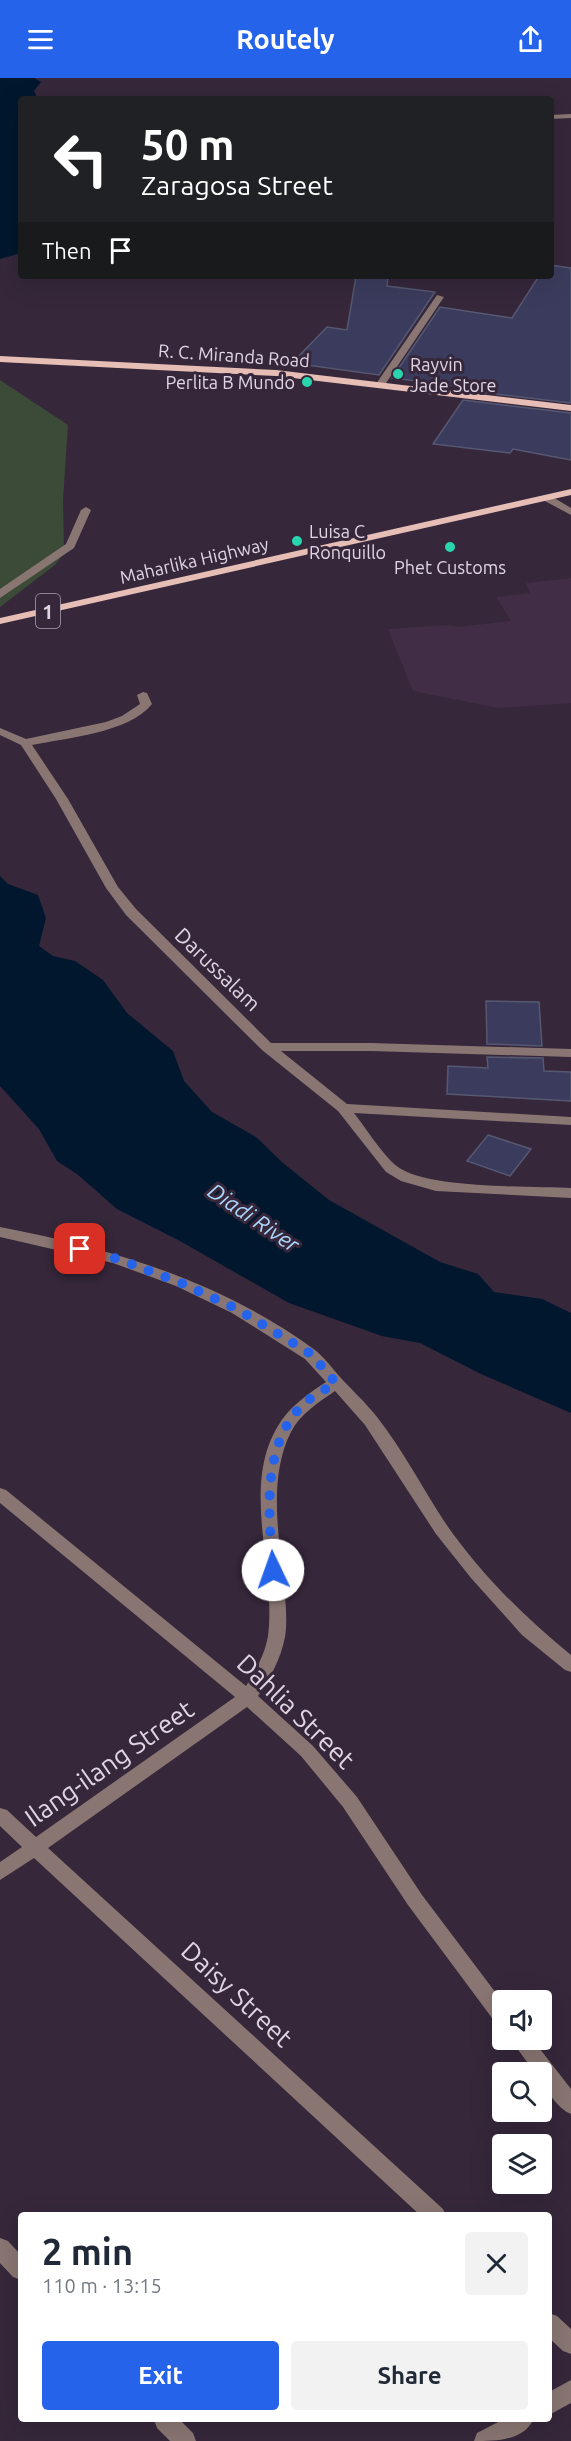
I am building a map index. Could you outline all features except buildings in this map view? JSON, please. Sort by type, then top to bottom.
[{"type":"main road","name":"R. C. Miranda Road","points":[[0,358],[190,367],[381,384],[571,408]]},
{"type":"main road","name":"Maharlika Highway","points":[[0,621],[571,492]]},
{"type":"street","points":[[554,117],[571,116]]},
{"type":"street","points":[[381,384],[440,297]]},
{"type":"street","points":[[547,498],[571,512]]},
{"type":"street","points":[[0,595],[14,583],[70,546],[86,510]]},
{"type":"street","points":[[0,731],[25,743],[128,718],[144,708],[146,704],[143,695]]},
{"type":"street","name":"Darussalam","points":[[25,743],[63,799],[112,888],[157,940],[267,1047],[343,1108],[391,1169],[406,1178],[452,1188],[571,1193]]},
{"type":"street","points":[[267,1047],[371,1047],[571,1053]]},
{"type":"street","points":[[343,1108],[571,1121]]},
{"type":"street","points":[[0,1232],[118,1259],[181,1283],[237,1309],[311,1354],[371,1420],[442,1530],[477,1574],[528,1630],[571,1665]]},
{"type":"street","name":"Ilang-ilang Street","points":[[0,1872],[248,1697],[265,1673],[278,1628],[270,1486],[274,1460],[284,1429],[304,1404],[336,1383]]},
{"type":"street","name":"Dahlia Street","points":[[0,1494],[248,1697],[307,1751],[350,1802],[415,1900],[492,2003]]},
{"type":"street","name":"Daisy Street","points":[[0,1815],[432,2212]]},
{"type":"street","points":[[529,2050],[571,2105]]},
{"type":"street","points":[[0,2248],[18,2267]]},
{"type":"street","points":[[552,2327],[571,2344]]},
{"type":"street","points":[[552,2401],[571,2391]]},
{"type":"street","points":[[167,2422],[185,2441]]},
{"type":"street","points":[[485,2441],[518,2422]]},
{"type":"shaded area","points":[[571,578],[571,703],[499,708],[413,691],[388,629],[447,625],[458,627],[511,621],[496,597],[530,593],[526,583]]},
{"type":"green space","points":[[0,380],[68,425],[63,500],[64,553],[55,565],[0,607]]},
{"type":"water","points":[[0,78],[34,78],[41,82],[34,91],[36,96],[18,96],[18,254],[0,259]]},
{"type":"water","name":"Diadi River","points":[[0,876],[8,884],[38,895],[46,918],[39,946],[53,956],[75,961],[103,980],[127,1013],[173,1051],[184,1081],[212,1112],[256,1137],[283,1163],[329,1200],[440,1262],[478,1274],[494,1292],[542,1299],[571,1313],[571,1413],[481,1374],[420,1343],[382,1336],[289,1303],[180,1241],[117,1209],[77,1174],[57,1161],[39,1129],[0,1086]]},
{"type":"place","name":"Rayvin Jade Store","points":[[398,374]]},
{"type":"place","name":"Perlita B Mundo","points":[[307,382]]},
{"type":"place","name":"Luisa C Ronquillo","points":[[297,541]]},
{"type":"place","name":"Phet Customs","points":[[450,547]]},
{"type":"route","points":[[80,1249],[118,1259],[181,1283],[237,1309],[311,1354],[336,1383],[304,1404],[284,1429],[274,1460],[270,1486],[273,1570]]}]
